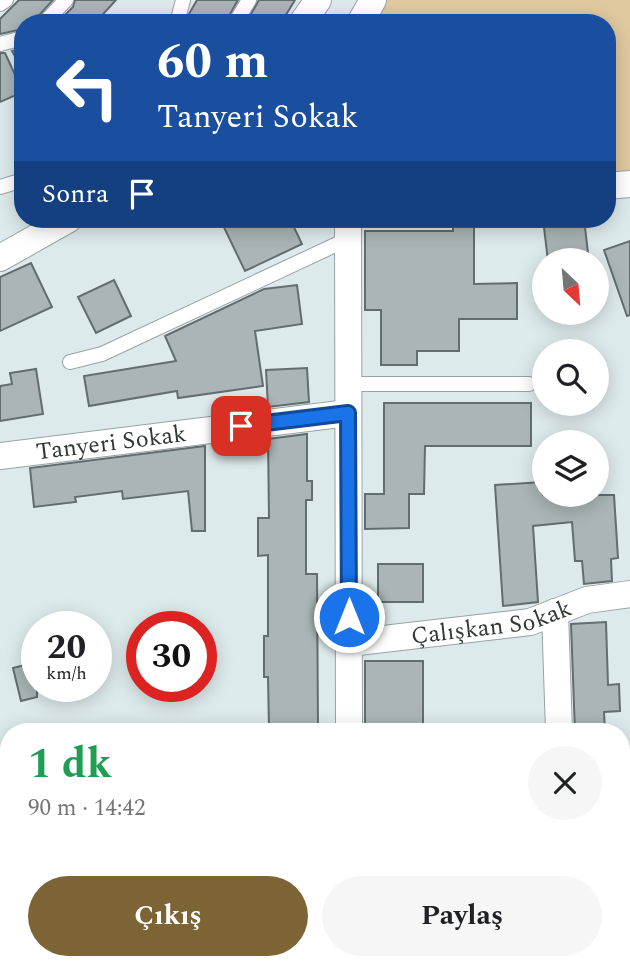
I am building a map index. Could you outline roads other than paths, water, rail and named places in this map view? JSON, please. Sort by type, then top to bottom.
[{"type":"street","points":[[0,258],[53,228]]},
{"type":"street","points":[[348,229],[349,723]]},
{"type":"street","name":"Tanyeri Sokak","points":[[0,456],[348,413]]},
{"type":"street","name":"Çalışkan Sokak","points":[[349,643],[530,622],[587,600],[630,594]]},
{"type":"street","points":[[555,612],[559,723]]},
{"type":"lane","points":[[0,4],[6,0]]},
{"type":"lane","points":[[53,14],[66,0]]},
{"type":"lane","points":[[70,362],[102,354],[348,229]]},
{"type":"lane","points":[[348,384],[529,384]]}]
